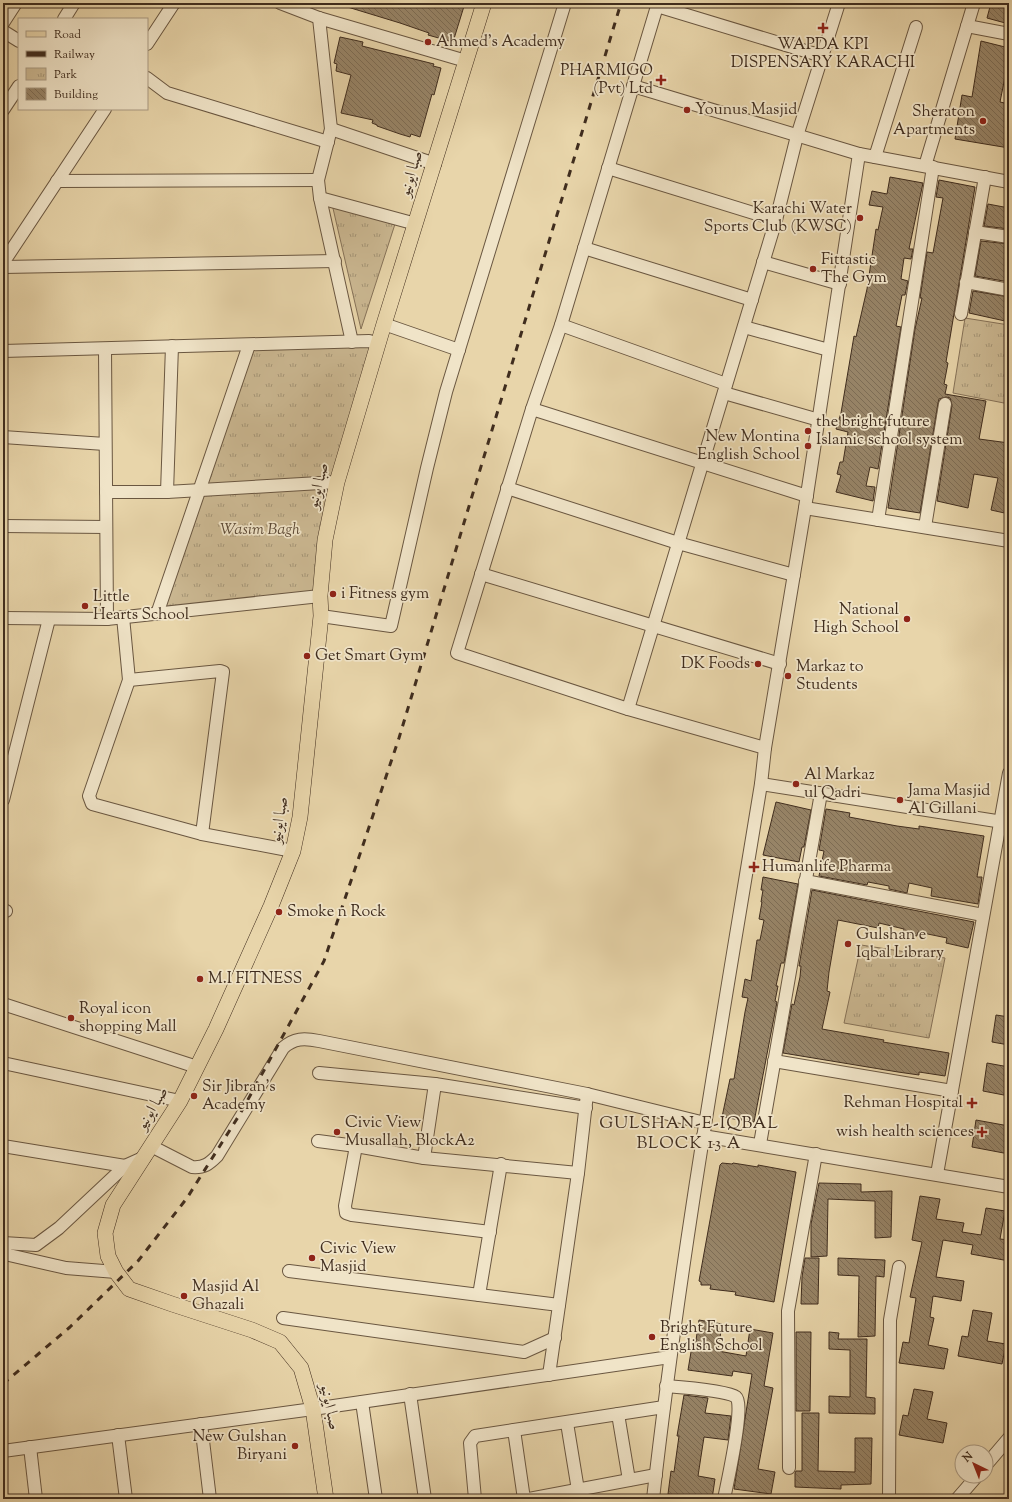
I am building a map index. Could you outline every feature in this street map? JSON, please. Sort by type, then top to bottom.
[{"type":"main road","name":"صبا ایونیو","points":[[326,1499],[313,1409],[301,1368],[280,1342],[252,1330],[129,1289],[116,1272],[108,1256],[105,1233],[113,1205],[180,1101],[216,1030],[293,851],[300,817],[321,616],[320,596],[325,540],[337,482],[384,324],[484,3]]},
{"type":"street","points":[[3,23],[16,3]]},
{"type":"street","points":[[65,18],[74,3]]},
{"type":"street","points":[[148,42],[174,3]]},
{"type":"street","points":[[280,3],[319,18],[466,61]]},
{"type":"street","points":[[321,616],[391,626],[446,392],[565,3]]},
{"type":"street","points":[[628,709],[776,220],[797,136],[839,3]]},
{"type":"street","points":[[878,520],[929,167],[974,3]]},
{"type":"street","points":[[765,748],[628,709],[457,653],[532,409],[561,325],[657,4],[822,56]]},
{"type":"street","points":[[319,18],[331,130],[318,180],[320,198],[352,342]]},
{"type":"street","points":[[967,26],[1009,34]]},
{"type":"street","points":[[875,157],[916,27]]},
{"type":"street","points":[[3,31],[18,40]]},
{"type":"street","points":[[148,79],[168,93],[328,142]]},
{"type":"street","points":[[633,86],[859,154],[1009,182]]},
{"type":"street","points":[[3,110],[18,88]]},
{"type":"street","points":[[3,263],[104,110]]},
{"type":"street","points":[[331,130],[434,164]]},
{"type":"street","points":[[653,1499],[666,1386],[703,1136],[807,496],[859,154]]},
{"type":"street","points":[[608,168],[776,220]]},
{"type":"street","points":[[961,314],[985,177]]},
{"type":"street","points":[[57,181],[318,180]]},
{"type":"street","points":[[320,198],[416,224]]},
{"type":"street","points":[[975,232],[1009,237]]},
{"type":"street","points":[[584,248],[752,300]]},
{"type":"street","points":[[3,267],[335,261]]},
{"type":"street","points":[[763,262],[840,284]]},
{"type":"street","points":[[966,282],[1009,290]]},
{"type":"street","points":[[384,324],[459,350]]},
{"type":"street","points":[[561,325],[725,388],[819,420]]},
{"type":"street","points":[[744,327],[830,350]]},
{"type":"street","points":[[3,352],[369,341],[378,344]]},
{"type":"street","points":[[156,614],[249,345]]},
{"type":"street","points":[[167,492],[172,346]]},
{"type":"street","points":[[105,349],[107,619]]},
{"type":"street","points":[[925,527],[945,404]]},
{"type":"street","points":[[532,409],[807,496]]},
{"type":"street","points":[[3,437],[105,444]]},
{"type":"street","points":[[106,492],[167,492],[337,482]]},
{"type":"street","points":[[508,488],[678,543],[794,575]]},
{"type":"street","points":[[805,508],[1009,541]]},
{"type":"street","points":[[3,526],[106,527]]},
{"type":"street","points":[[481,574],[780,664]]},
{"type":"street","points":[[3,618],[107,619],[320,596]]},
{"type":"street","points":[[123,617],[129,680],[89,796],[92,804],[202,834],[293,851]]},
{"type":"street","points":[[3,800],[49,619]]},
{"type":"street","points":[[129,680],[220,671],[224,672],[202,834]]},
{"type":"street","points":[[937,1174],[983,916],[1005,822],[1009,772]]},
{"type":"street","points":[[761,784],[1005,822]]},
{"type":"street","points":[[760,1144],[820,793]]},
{"type":"street","points":[[805,881],[983,916]]},
{"type":"street","points":[[3,1004],[197,1067]]},
{"type":"street","points":[[3,1243],[36,1245],[59,1228],[125,1166],[148,1151],[192,1167],[200,1168],[209,1164],[216,1156],[283,1048],[290,1042],[298,1039],[319,1041],[587,1094],[705,1123]]},
{"type":"street","points":[[774,1061],[952,1091]]},
{"type":"street","points":[[3,1063],[180,1101]]},
{"type":"street","points":[[319,1073],[435,1084],[586,1108]]},
{"type":"street","points":[[424,1158],[435,1084]]},
{"type":"street","points":[[549,1374],[578,1173],[587,1094]]},
{"type":"street","points":[[703,1136],[760,1144],[1009,1186]]},
{"type":"street","points":[[318,1141],[424,1158],[501,1164],[578,1173]]},
{"type":"street","points":[[3,1146],[125,1166]]},
{"type":"street","points":[[356,1146],[346,1213],[490,1232]]},
{"type":"street","points":[[789,1468],[788,1311],[816,1154]]},
{"type":"street","points":[[479,1295],[501,1164]]},
{"type":"street","points":[[3,1252],[9,1255],[66,1268],[116,1272]]},
{"type":"street","points":[[889,1499],[890,1320],[899,1267]]},
{"type":"street","points":[[289,1271],[559,1305]]},
{"type":"street","points":[[283,1318],[524,1352],[555,1338]]},
{"type":"street","points":[[3,1451],[313,1409],[670,1357]]},
{"type":"street","points":[[666,1386],[727,1394],[736,1397],[740,1403],[736,1439],[724,1499]]},
{"type":"street","points":[[410,1394],[425,1499]]},
{"type":"street","points":[[362,1402],[376,1499]]},
{"type":"street","points":[[475,1499],[470,1443],[475,1436],[664,1407]]},
{"type":"street","points":[[618,1414],[629,1480]]},
{"type":"street","points":[[567,1423],[578,1490]]},
{"type":"street","points":[[201,1424],[210,1499]]},
{"type":"street","points":[[514,1430],[524,1499]]},
{"type":"street","points":[[118,1435],[126,1499]]},
{"type":"street","points":[[994,1456],[1009,1438]]},
{"type":"street","points":[[30,1447],[36,1499]]},
{"type":"street","points":[[529,1499],[656,1475]]},
{"type":"street","points":[[957,1499],[969,1484]]},
{"type":"green space","points":[[332,204],[396,221],[361,329]]},
{"type":"green space","points":[[965,318],[1009,325],[1009,404],[953,393]]},
{"type":"green space","name":"Wasim Bagh","points":[[378,344],[337,482],[320,592],[162,610],[249,345]]},
{"type":"green space","points":[[861,945],[945,958],[929,1038],[844,1023]]},
{"type":"building","points":[[341,3],[465,3],[453,42],[428,35],[429,33],[400,23],[341,5]]},
{"type":"building","points":[[991,3],[1009,3],[1009,24],[987,18]]},
{"type":"building","points":[[340,37],[363,42],[362,46],[434,64],[433,66],[441,68],[420,137],[411,134],[410,137],[400,134],[377,126],[372,123],[373,120],[341,113],[351,75],[336,71],[337,64],[334,63]]},
{"type":"building","points":[[981,41],[1009,48],[1009,57],[1000,102],[1009,104],[1009,148],[955,139],[962,95],[972,97]]},
{"type":"building","points":[[890,177],[923,183],[909,249],[913,249],[911,259],[904,258],[901,279],[908,281],[905,295],[902,295],[896,326],[901,327],[878,469],[870,467],[866,486],[875,487],[873,501],[836,492],[841,475],[837,474],[840,462],[843,462],[848,432],[836,429],[841,413],[854,336],[856,337],[867,289],[876,229],[878,230],[883,207],[869,205],[872,191],[887,194]]},
{"type":"building","points":[[939,180],[975,187],[946,362],[948,363],[944,384],[947,385],[945,394],[986,401],[979,439],[1009,443],[1009,514],[991,510],[998,478],[974,474],[968,508],[937,501],[952,405],[950,398],[946,397],[939,399],[938,403],[920,513],[888,508],[915,329],[922,298],[920,298],[927,252],[933,253],[943,198],[936,197]]},
{"type":"building","points":[[988,204],[1009,208],[1009,229],[984,226]]},
{"type":"building","points":[[981,241],[1009,244],[1009,282],[975,276]]},
{"type":"building","points":[[973,291],[1009,297],[1005,321],[969,313]]},
{"type":"building","points":[[776,802],[811,810],[804,847],[802,847],[799,862],[763,855]]},
{"type":"building","points":[[826,809],[850,813],[849,817],[897,826],[919,829],[919,826],[984,836],[977,877],[982,877],[978,904],[931,896],[932,888],[909,883],[907,893],[889,889],[889,886],[868,882],[867,885],[819,876],[824,851],[819,850]]},
{"type":"building","points":[[763,877],[798,884],[784,963],[781,963],[776,986],[778,986],[775,1001],[777,1002],[754,1122],[722,1117],[730,1079],[734,1079],[748,998],[742,997],[745,979],[751,981],[757,940],[760,940],[764,920],[759,919],[762,902],[763,890],[761,890]]},
{"type":"building","points":[[812,890],[974,922],[968,948],[946,943],[947,938],[918,932],[917,936],[903,933],[904,929],[879,923],[878,928],[838,920],[829,972],[827,991],[830,992],[822,1029],[884,1040],[883,1042],[949,1053],[945,1076],[919,1072],[919,1075],[783,1053],[792,1004],[794,1005],[800,977],[801,966],[799,966]]},
{"type":"building","points":[[996,1015],[1009,1017],[1009,1045],[992,1042]]},
{"type":"building","points":[[987,1063],[1009,1067],[1009,1096],[983,1091]]},
{"type":"building","points":[[976,1120],[1009,1126],[1009,1154],[972,1147]]},
{"type":"building","points":[[722,1163],[733,1163],[758,1167],[758,1165],[796,1172],[774,1302],[735,1295],[736,1292],[710,1289],[711,1285],[701,1285],[701,1282],[699,1281],[720,1165]]},
{"type":"building","points":[[819,1183],[861,1184],[861,1192],[892,1191],[891,1237],[875,1238],[875,1201],[828,1199],[827,1256],[811,1257],[811,1224]]},
{"type":"building","points":[[920,1196],[940,1199],[936,1219],[964,1223],[962,1232],[981,1235],[986,1208],[1005,1211],[1000,1239],[1009,1240],[1009,1261],[971,1254],[973,1245],[943,1240],[936,1277],[964,1281],[961,1301],[933,1296],[930,1317],[934,1318],[928,1345],[948,1349],[944,1369],[899,1363],[903,1342],[909,1343],[916,1298],[910,1297],[922,1242],[912,1240]]},
{"type":"building","points":[[805,1258],[819,1258],[818,1304],[801,1304],[802,1277]]},
{"type":"building","points":[[838,1258],[885,1260],[884,1277],[876,1276],[875,1336],[858,1337],[859,1276],[838,1275]]},
{"type":"building","points":[[973,1310],[992,1313],[987,1341],[1006,1344],[1002,1364],[958,1356],[962,1336],[968,1337]]},
{"type":"building","points":[[699,1320],[722,1324],[718,1351],[746,1356],[750,1329],[773,1333],[764,1386],[773,1388],[758,1469],[775,1472],[771,1494],[734,1489],[752,1374],[733,1371],[732,1376],[688,1370],[692,1346],[695,1347]]},
{"type":"building","points":[[796,1332],[811,1332],[810,1411],[796,1411]]},
{"type":"building","points":[[829,1332],[839,1333],[838,1339],[867,1339],[866,1397],[875,1398],[875,1414],[829,1413],[829,1396],[850,1397],[850,1350],[829,1349]]},
{"type":"building","points":[[914,1389],[933,1392],[927,1419],[947,1423],[943,1443],[899,1435],[903,1415],[908,1416]]},
{"type":"building","points":[[684,1395],[708,1398],[705,1413],[731,1416],[728,1440],[704,1437],[698,1476],[715,1479],[712,1499],[698,1499],[668,1494],[671,1471],[674,1472],[679,1436],[677,1436]]},
{"type":"building","points":[[802,1413],[819,1413],[818,1471],[855,1472],[855,1438],[872,1438],[871,1484],[841,1485],[841,1489],[795,1487],[795,1473],[796,1471],[802,1471]]},
{"type":"railway","points":[[3,1384],[70,1327],[138,1261],[187,1198],[240,1114],[324,961],[399,738],[621,3]]},
{"type":"place","name":"WAPDA KPI DISPENSARY KARACHI","points":[[823,28]]},
{"type":"place","name":"Ahmed's Academy","points":[[428,42]]},
{"type":"place","name":"PHARMIGO (Pvt) Ltd","points":[[661,80]]},
{"type":"place","name":"Younus Masjid","points":[[687,110]]},
{"type":"place","name":"Sheraton Apartments","points":[[983,121]]},
{"type":"place","name":"Karachi Water Sports Club (KWSC)","points":[[860,218]]},
{"type":"place","name":"Fittastic The Gym","points":[[813,269]]},
{"type":"place","name":"the bright future Islamic school system","points":[[808,431]]},
{"type":"place","name":"New Montina English School","points":[[808,446]]},
{"type":"place","name":"i Fitness gym","points":[[333,594]]},
{"type":"place","name":"Little Hearts School","points":[[85,606]]},
{"type":"place","name":"National High School","points":[[907,619]]},
{"type":"place","name":"Get Smart Gym","points":[[307,656]]},
{"type":"place","name":"DK Foods","points":[[758,664]]},
{"type":"place","name":"Markaz to Students","points":[[788,676]]},
{"type":"place","name":"Al Markaz ul Qadri","points":[[796,784]]},
{"type":"place","name":"Jama Masjid Al Gillani","points":[[900,800]]},
{"type":"place","name":"Humanlife Pharma","points":[[754,867]]},
{"type":"place","name":"Smoke n Rock","points":[[279,912]]},
{"type":"place","name":"Gulshan e Iqbal Library","points":[[848,944]]},
{"type":"place","name":"M.I FITNESS","points":[[200,979]]},
{"type":"place","name":"Royal icon shopping Mall","points":[[71,1018]]},
{"type":"place","name":"Sir Jibran's Academy","points":[[194,1096]]},
{"type":"place","name":"Rehman Hospital","points":[[972,1103]]},
{"type":"place","name":"Civic View Musallah, BlockA2","points":[[337,1132]]},
{"type":"place","name":"wish health sciences","points":[[982,1132]]},
{"type":"place","name":"Civic View Masjid","points":[[312,1258]]},
{"type":"place","name":"Masjid Al Ghazali","points":[[184,1296]]},
{"type":"place","name":"Bright Future English School","points":[[652,1337]]},
{"type":"place","name":"New Gulshan Biryani","points":[[295,1446]]},
{"type":"district","name":"GULSHAN-E-IQBAL BLOCK 13 A","points":[[689,1134]]}]
